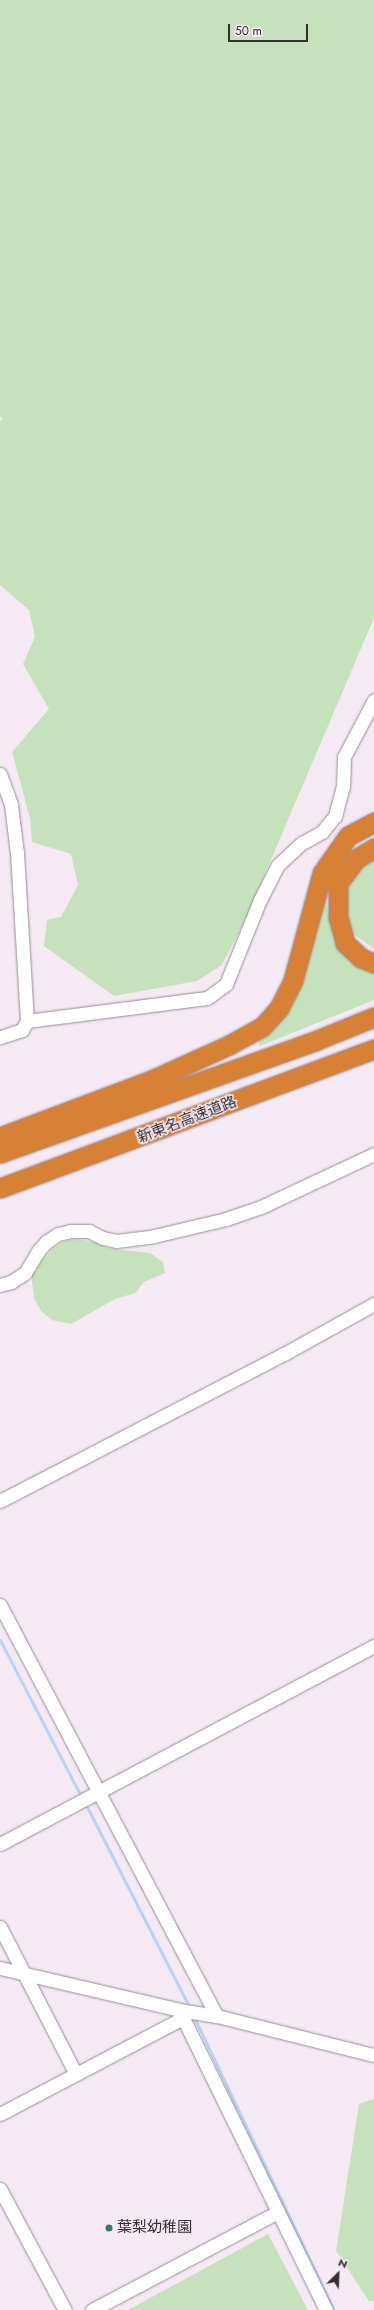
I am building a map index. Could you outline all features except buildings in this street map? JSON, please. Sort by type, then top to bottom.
[{"type":"highway","points":[[0,1137],[154,1079],[229,1045],[262,1027],[279,1008],[293,980],[322,873],[348,836],[374,822]]},
{"type":"highway","points":[[374,848],[356,859],[338,883],[338,917],[345,943],[362,958],[374,963]]},
{"type":"highway","name":"新東名高速道路","points":[[0,1153],[309,1043],[374,1017]]},
{"type":"highway","name":"新東名高速道路","points":[[0,1188],[374,1049]]},
{"type":"street","points":[[28,1021],[68,1014],[207,998],[226,984],[260,900],[278,865],[302,843],[322,832],[335,816],[343,787],[344,757],[374,700]]},
{"type":"street","points":[[0,774],[11,805],[17,852],[28,1021],[22,1030],[0,1037]]},
{"type":"street","points":[[0,1285],[11,1282],[25,1273],[38,1251],[46,1242],[58,1234],[71,1231],[89,1231],[103,1238],[116,1241],[154,1236],[226,1219],[261,1207],[374,1154]]},
{"type":"street","points":[[0,1501],[284,1354],[374,1304]]},
{"type":"street","points":[[0,1605],[217,2016]]},
{"type":"street","points":[[0,1844],[374,1646]]},
{"type":"street","points":[[0,1927],[76,2074]]},
{"type":"street","points":[[0,1968],[184,2015],[217,2016],[374,2055]]},
{"type":"street","points":[[0,2114],[184,2015]]},
{"type":"street","points":[[184,2015],[326,2310]]},
{"type":"street","points":[[0,2189],[65,2310]]},
{"type":"street","points":[[92,2310],[278,2212]]},
{"type":"green space","points":[[0,0],[374,0],[374,618],[247,916],[222,965],[197,981],[114,996],[44,946],[47,920],[61,917],[78,885],[71,854],[32,842],[30,818],[12,752],[49,709],[23,664],[35,637],[29,610],[0,585],[0,422],[2,419],[0,416]]},
{"type":"green space","points":[[374,859],[374,949],[351,932],[345,887],[361,865]]},
{"type":"green space","points":[[325,895],[333,941],[352,962],[374,971],[374,1000],[260,1046],[258,1040],[292,1003],[301,984]]},
{"type":"green space","points":[[78,1239],[99,1243],[106,1248],[150,1253],[163,1262],[165,1273],[144,1282],[135,1293],[115,1299],[71,1324],[52,1320],[41,1311],[34,1298],[31,1273],[54,1247],[65,1241]]},
{"type":"green space","points":[[374,2099],[374,2301],[369,2301],[336,2251],[359,2104]]},
{"type":"green space","points":[[268,2234],[308,2310],[128,2310]]},
{"type":"waterway","points":[[0,1640],[81,1796]]},
{"type":"waterway","points":[[85,1803],[190,2008]]},
{"type":"waterway","points":[[194,2017],[334,2310]]},
{"type":"place","name":"葉梨幼稚園","points":[[109,2228]]}]
